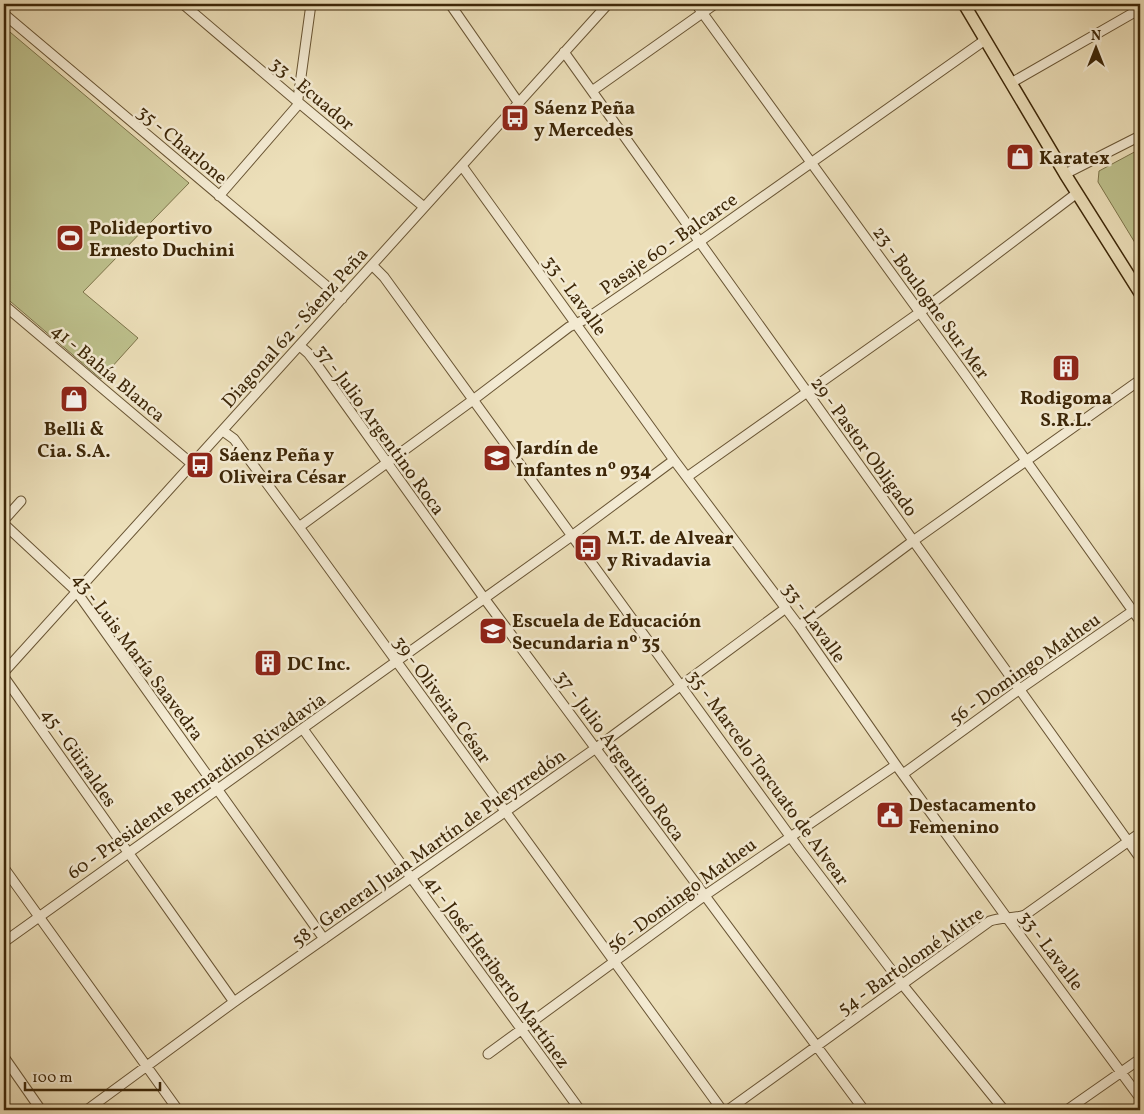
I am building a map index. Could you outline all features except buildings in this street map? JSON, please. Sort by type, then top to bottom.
[{"type":"main road","points":[[964,4],[1065,174],[1140,293]]},
{"type":"street","name":"33 - Ecuador","points":[[183,4],[424,207]]},
{"type":"street","points":[[219,196],[295,110],[298,102],[311,4]]},
{"type":"street","points":[[450,4],[518,102]]},
{"type":"street","name":"Diagonal 62 - Sáenz Peña","points":[[4,672],[608,4]]},
{"type":"street","name":"23 - Boulogne Sur Mer","points":[[696,4],[1026,461],[1137,609],[1140,621]]},
{"type":"street","points":[[592,91],[716,4]]},
{"type":"street","points":[[1011,83],[1140,9],[1137,4]]},
{"type":"street","name":"35 - Charlone","points":[[4,14],[342,299]]},
{"type":"street","name":"Pasaje 60 - Balcarce","points":[[298,527],[473,400],[569,327],[586,319],[699,242],[985,40]]},
{"type":"street","name":"29 - Pastor Obligado","points":[[564,52],[1140,858]]},
{"type":"street","points":[[1065,174],[1140,136]]},
{"type":"street","name":"33 - Lavalle","points":[[462,166],[674,460],[786,608],[896,765],[1140,1098]]},
{"type":"street","points":[[687,477],[920,313],[1077,193]]},
{"type":"street","name":"35 - Marcelo Torcuato de Alvear","points":[[372,265],[384,277],[573,535],[790,836],[902,984],[1004,1110]]},
{"type":"street","name":"41 - Bahía Blanca","points":[[4,304],[192,464]]},
{"type":"street","name":"37 - Julio Argentino Roca","points":[[300,346],[308,353],[484,598],[864,1110]]},
{"type":"street","points":[[799,626],[913,541],[1140,380]]},
{"type":"street","name":"39 - Oliveira César","points":[[223,431],[234,439],[722,1110]]},
{"type":"street","name":"60 - Presidente Bernardino Rivadavia","points":[[4,942],[573,535],[674,460]]},
{"type":"street","points":[[4,520],[21,501]]},
{"type":"street","name":"43 - Luis María Saavedra","points":[[4,524],[76,591],[324,939]]},
{"type":"street","name":"58 - General Juan Martín de Pueyrredón","points":[[87,1110],[234,1002],[596,748],[786,608]]},
{"type":"street","name":"56 - Domingo Matheu","points":[[903,774],[1020,689],[1137,609]]},
{"type":"street","name":"45 - Güiraldes","points":[[4,677],[234,1002]]},
{"type":"street","name":"41 - José Heriberto Martínez","points":[[303,729],[580,1110]]},
{"type":"street","name":"56 - Domingo Matheu","points":[[488,1054],[704,896],[896,765]]},
{"type":"street","name":"54 - Bartolomé Mitre","points":[[728,1110],[990,921],[1025,915],[1140,833]]},
{"type":"street","points":[[4,868],[178,1110]]},
{"type":"street","points":[[4,1057],[41,1110]]},
{"type":"street","points":[[1067,1110],[1140,1059]]},
{"type":"green space","name":"Polideportivo Ernesto Duchini","points":[[4,27],[189,183],[83,292],[138,338],[101,379],[4,296]]},
{"type":"green space","points":[[1140,149],[1140,251],[1098,182],[1099,171]]},
{"type":"place","name":"Sáenz Peña y Mercedes","points":[[515,118]]},
{"type":"place","name":"Karatex","points":[[1020,157]]},
{"type":"place","name":"Polideportivo Ernesto Duchini","points":[[70,238]]},
{"type":"place","name":"Rodigoma S.R.L.","points":[[1066,368]]},
{"type":"place","name":"Belli & Cia. S.A.","points":[[74,399]]},
{"type":"place","name":"Jardín de Infantes nº 934","points":[[497,458]]},
{"type":"place","name":"Sáenz Peña y Oliveira César","points":[[200,465]]},
{"type":"place","name":"M.T. de Alvear y Rivadavia","points":[[588,548]]},
{"type":"place","name":"Escuela de Educación Secundaria nº 35","points":[[493,631]]},
{"type":"place","name":"DC Inc.","points":[[268,663]]},
{"type":"place","name":"Destacamento Femenino","points":[[890,815]]}]
